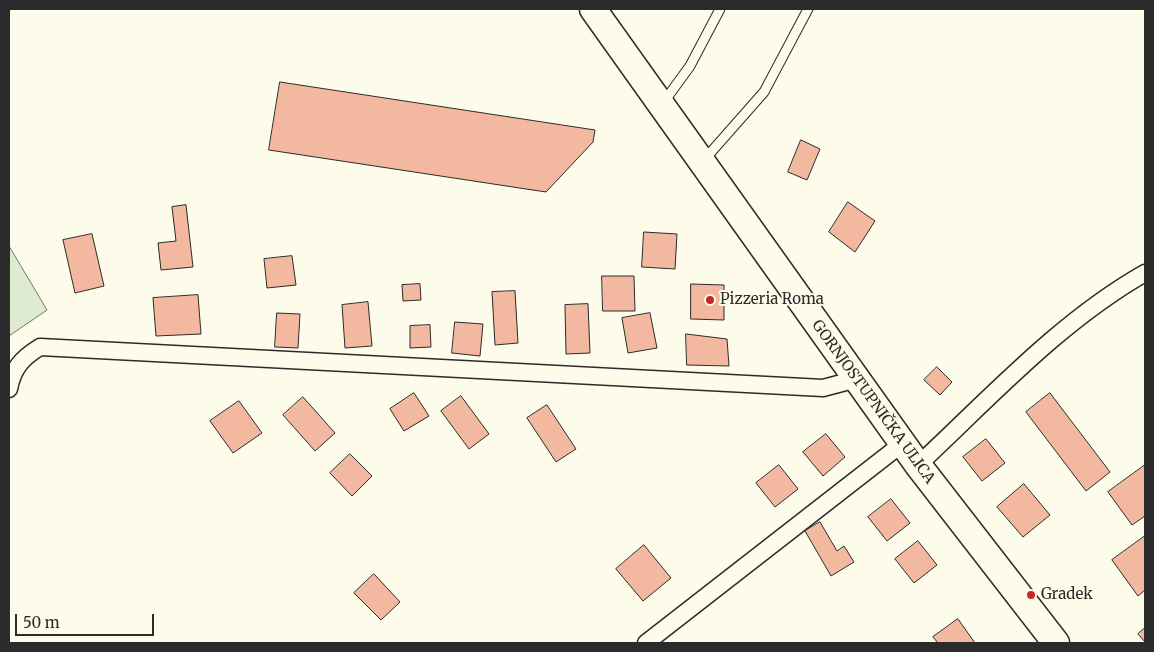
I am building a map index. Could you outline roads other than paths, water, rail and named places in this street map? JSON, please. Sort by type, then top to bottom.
[{"type":"main road","name":"GORNJOSTUPNIČKA ULICA","points":[[593,9],[918,466],[1056,643]]},
{"type":"street","points":[[918,466],[1048,343],[1121,287],[1145,273]]},
{"type":"street","points":[[9,389],[12,374],[23,357],[40,347],[823,388],[857,379]]},
{"type":"street","points":[[646,643],[903,443]]},
{"type":"lane","points":[[662,106],[690,66],[720,9]]},
{"type":"lane","points":[[702,162],[764,92],[808,9]]},
{"type":"place","name":"Pizzeria Roma","points":[[710,300]]},
{"type":"place","name":"Gradek","points":[[1031,595]]}]
